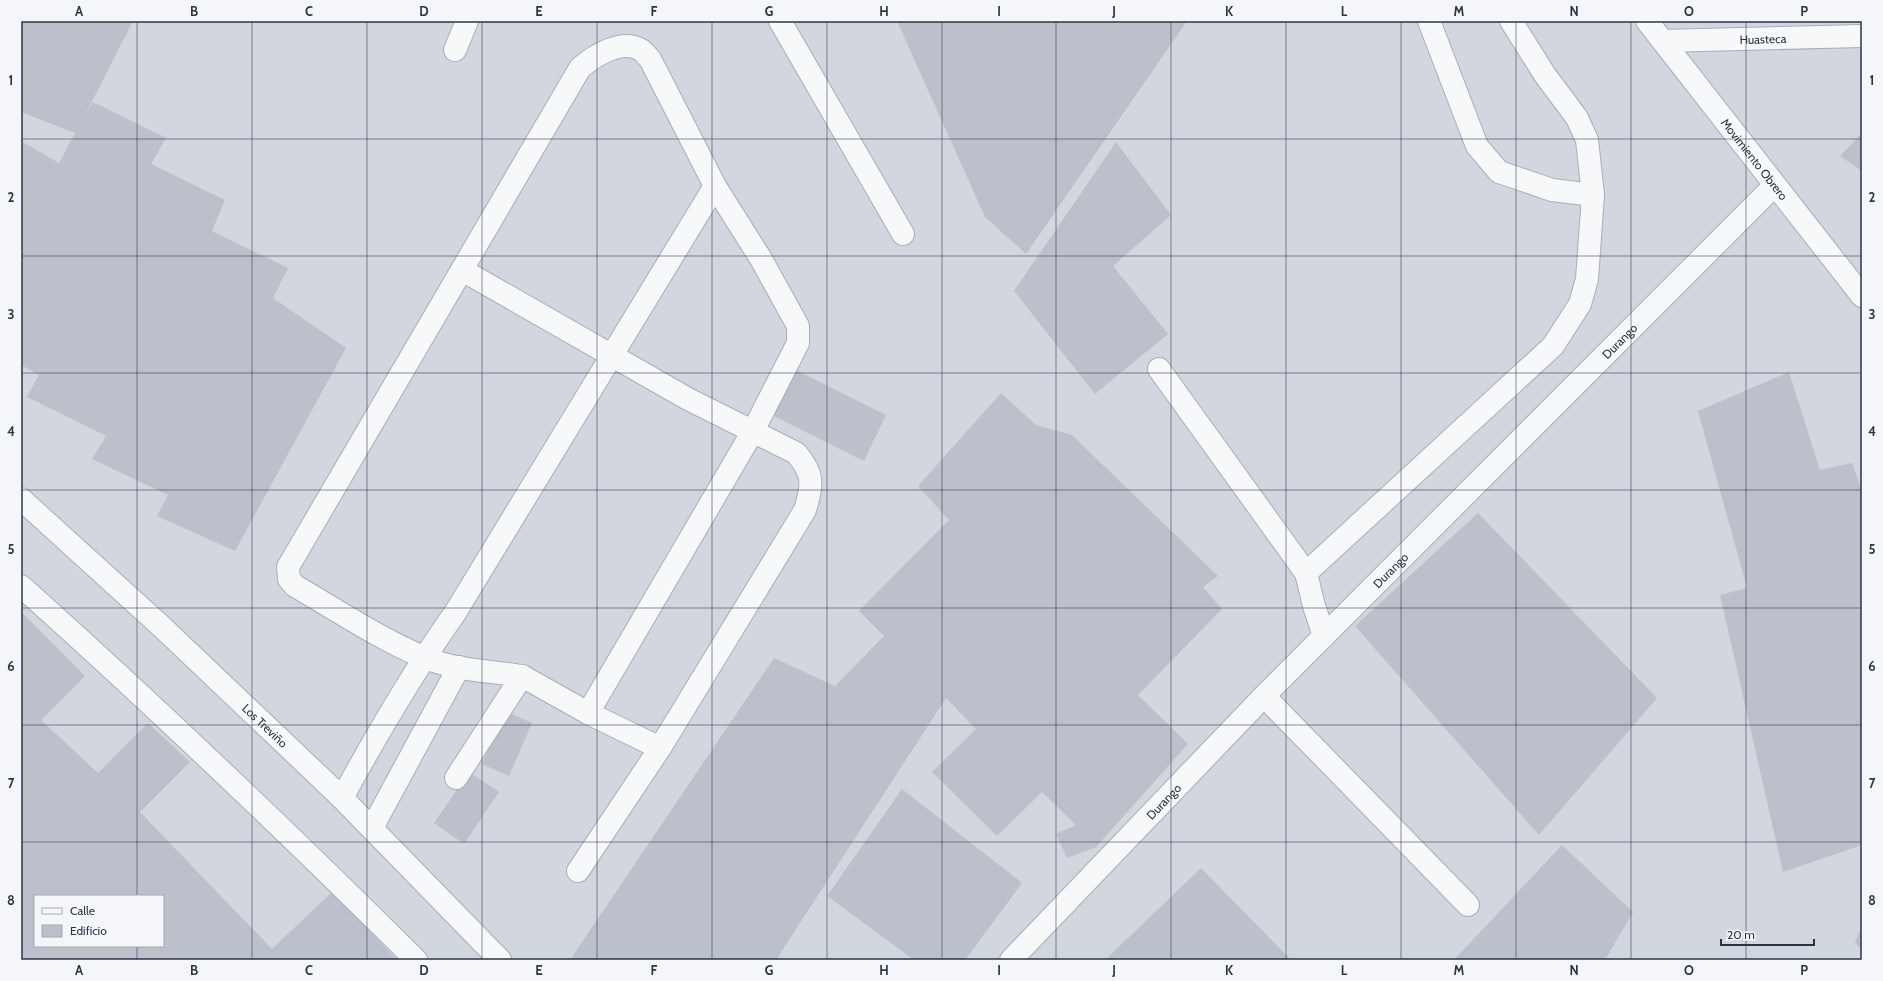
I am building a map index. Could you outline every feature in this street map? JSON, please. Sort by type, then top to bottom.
[{"type":"street","points":[[455,50],[467,21]]},
{"type":"street","points":[[780,21],[904,234]]},
{"type":"street","points":[[1429,21],[1477,146],[1500,172],[1552,190],[1593,195]]},
{"type":"street","points":[[1306,572],[1552,346],[1580,304],[1587,279],[1593,195],[1587,140],[1577,118],[1545,74],[1511,21]]},
{"type":"street","name":"Movimiento Obrero","points":[[1647,21],[1664,41],[1774,186],[1862,296]]},
{"type":"street","name":"Huasteca","points":[[1664,41],[1862,36]]},
{"type":"street","points":[[588,713],[753,431],[798,343],[799,330],[760,259],[715,186],[650,58],[640,49],[622,46],[593,56],[580,68],[295,554],[288,567],[287,574],[295,586],[351,620],[424,658],[459,667],[522,676],[588,713],[660,748]]},
{"type":"street","points":[[342,798],[374,740],[424,658],[455,613],[715,186]]},
{"type":"street","name":"Durango","points":[[1011,960],[1264,696],[1774,186]]},
{"type":"street","points":[[462,270],[688,399],[796,453],[806,465],[811,478],[810,494],[805,510],[660,748],[578,872]]},
{"type":"street","points":[[1159,369],[1306,572],[1314,606],[1324,636]]},
{"type":"street","name":"Los Treviño","points":[[21,499],[162,627],[342,798],[500,960]]},
{"type":"street","points":[[21,586],[172,724],[319,863],[416,960]]},
{"type":"street","points":[[372,828],[459,667]]},
{"type":"street","points":[[456,778],[522,676]]},
{"type":"street","points":[[1264,696],[1468,905]]},
{"type":"shaded area","points":[[21,21],[1862,21],[1862,960],[21,960]]},
{"type":"building","points":[[21,21],[133,21],[84,117],[93,102],[166,138],[151,164],[225,200],[212,231],[288,268],[273,298],[346,348],[235,551],[157,516],[168,495],[92,459],[106,436],[27,397],[39,375],[21,365],[21,141],[59,163],[75,133],[21,112]]},
{"type":"building","points":[[897,21],[1187,21],[1026,254],[985,217]]},
{"type":"building","points":[[1862,133],[1862,171],[1840,156]]},
{"type":"building","points":[[1116,142],[1171,215],[1113,266],[1168,334],[1095,394],[1014,291]]},
{"type":"building","points":[[788,366],[886,415],[864,461],[766,412]]},
{"type":"building","points":[[1789,372],[1820,470],[1852,463],[1862,491],[1862,845],[1783,872],[1720,595],[1747,588],[1698,411]]},
{"type":"building","points":[[1001,393],[1036,425],[1072,435],[1218,576],[1203,587],[1222,609],[1138,695],[1188,744],[1096,847],[1067,858],[1056,834],[1076,825],[1042,792],[997,836],[932,772],[976,729],[946,698],[776,960],[570,960],[774,658],[835,686],[884,636],[859,611],[949,520],[918,486]]},
{"type":"building","points":[[1478,513],[1657,698],[1539,835],[1355,626]]},
{"type":"building","points":[[21,612],[85,676],[41,720],[98,773],[148,723],[190,762],[140,812],[272,949],[332,892],[397,960],[21,960]]},
{"type":"building","points":[[505,711],[532,723],[509,776],[482,764]]},
{"type":"building","points":[[469,772],[499,792],[464,844],[434,823]]},
{"type":"building","points":[[902,789],[1022,883],[965,960],[914,960],[827,896]]},
{"type":"building","points":[[1562,845],[1633,912],[1605,960],[1454,960]]},
{"type":"building","points":[[1201,868],[1291,960],[1105,960]]},
{"type":"building","points":[[1862,926],[1862,951],[1855,942]]}]
